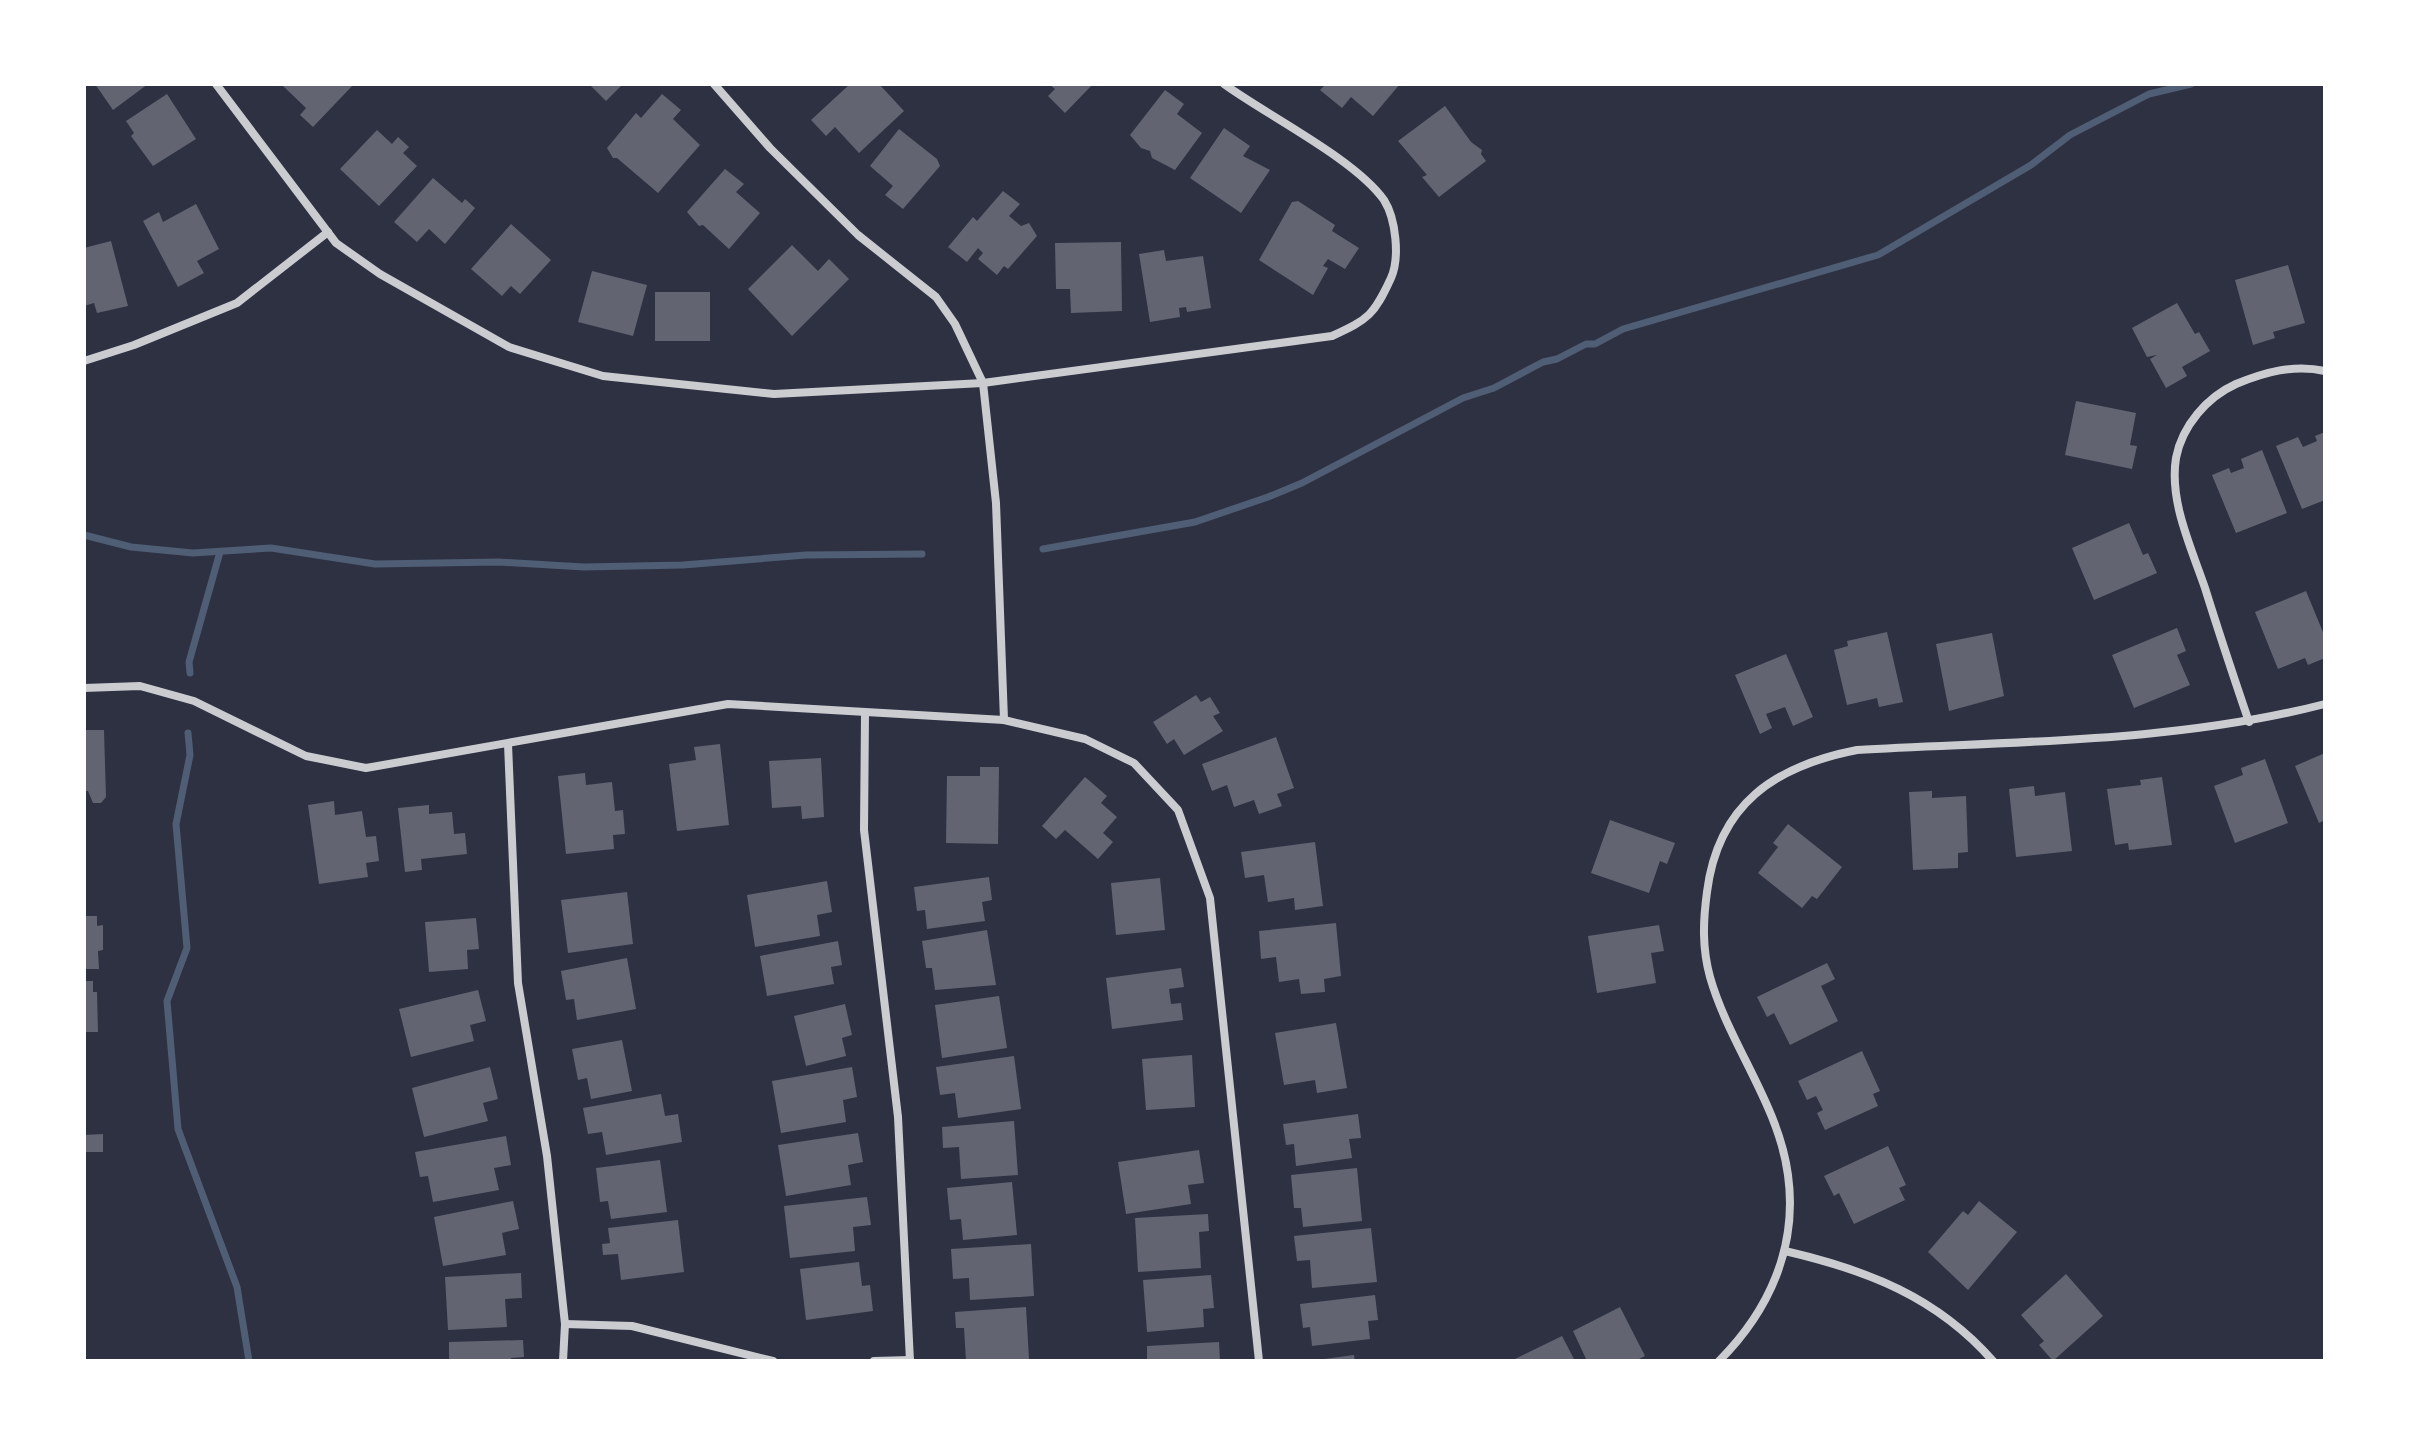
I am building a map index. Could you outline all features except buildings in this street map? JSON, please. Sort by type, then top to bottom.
[{"type":"street","points":[[216,84],[336,243],[380,274],[509,347],[603,376],[774,394],[983,383],[1332,336],[1366,320],[1396,268],[1394,233],[1385,202],[1353,169],[1224,84]]},
{"type":"street","points":[[714,84],[770,148],[858,235],[936,297],[955,324],[983,383],[996,503],[1004,720]]},
{"type":"street","points":[[84,361],[134,345],[237,303],[328,232]]},
{"type":"street","points":[[2249,722],[2180,513],[2176,456],[2194,416],[2224,390],[2276,371],[2307,367],[2325,371]]},
{"type":"street","points":[[84,688],[140,686],[194,701],[306,756],[366,768],[728,704],[1004,720],[1085,739],[1134,763],[1178,810],[1210,898],[1259,1361]]},
{"type":"street","points":[[1719,1361],[1738,1342],[1768,1297],[1785,1251],[1789,1205],[1784,1153],[1720,1004],[1704,946],[1708,884],[1717,852],[1727,825],[1744,804],[1795,767],[1857,750],[2201,729],[2249,722],[2325,704]]},
{"type":"street","points":[[865,714],[864,830],[898,1117],[910,1360],[874,1361]]},
{"type":"street","points":[[508,744],[518,983],[547,1156],[565,1324],[563,1361]]},
{"type":"street","points":[[1785,1251],[1867,1275],[1928,1302],[1993,1361]]},
{"type":"street","points":[[565,1324],[632,1326],[773,1361]]},
{"type":"waterway","points":[[1043,549],[1195,522],[1268,497],[1302,483],[1463,398],[1494,388],[1543,362],[1557,359],[1586,344],[1595,344],[1623,329],[1878,255],[2031,165],[2070,135],[2149,94],[2191,84]]},
{"type":"waterway","points":[[84,535],[131,547],[193,553],[271,548],[375,564],[499,562],[584,567],[683,565],[806,555],[922,554]]},
{"type":"waterway","points":[[190,673],[189,662],[220,552]]},
{"type":"waterway","points":[[188,733],[190,755],[176,824],[187,948],[167,1001],[178,1129],[237,1287],[249,1361]]}]
